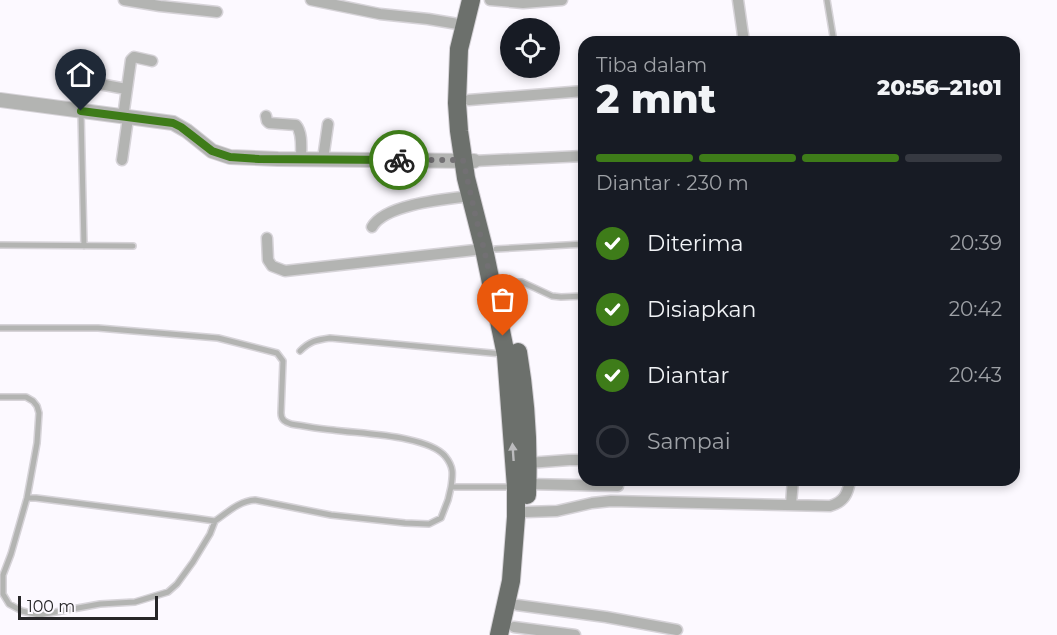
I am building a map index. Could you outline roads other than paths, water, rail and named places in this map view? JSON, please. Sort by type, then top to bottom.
[{"type":"highway","points":[[471,0],[459,49],[457,103],[469,161],[479,187],[490,249],[507,355],[526,512],[517,605],[508,632]]},
{"type":"highway","points":[[481,0],[469,63],[471,196],[504,282],[526,408],[528,463],[521,485],[516,523],[508,632]]},
{"type":"street","points":[[124,0],[217,12]]},
{"type":"street","points":[[311,0],[380,15],[464,25]]},
{"type":"street","points":[[490,0],[523,3],[562,0]]},
{"type":"street","points":[[738,0],[743,36]]},
{"type":"street","points":[[122,160],[126,89],[131,60],[134,57],[152,61]]},
{"type":"street","points":[[73,79],[126,89]]},
{"type":"street","points":[[469,100],[578,91]]},
{"type":"street","points":[[0,100],[173,123],[212,151],[230,157],[469,161],[578,156]]},
{"type":"street","points":[[266,116],[269,123],[298,127],[301,159]]},
{"type":"street","points":[[323,159],[328,124]]},
{"type":"street","points":[[372,227],[381,217],[402,208],[432,200],[471,196]]},
{"type":"street","points":[[267,238],[267,260],[272,267],[285,271],[490,249]]},
{"type":"street","points":[[528,463],[578,460]]},
{"type":"street","points":[[521,485],[578,486]]},
{"type":"street","points":[[791,504],[792,486]]},
{"type":"street","points":[[526,512],[557,511],[611,501],[830,506],[845,497],[848,486]]},
{"type":"street","points":[[517,605],[606,617],[677,630]]},
{"type":"street","points":[[508,632],[575,635]]},
{"type":"lane","points":[[827,0],[833,36]]},
{"type":"lane","points":[[81,111],[84,246]]},
{"type":"lane","points":[[0,244],[133,246]]},
{"type":"lane","points":[[490,249],[578,244]]},
{"type":"lane","points":[[504,282],[522,282],[552,296],[578,296]]},
{"type":"lane","points":[[0,328],[98,328],[218,338],[278,353],[283,361],[281,417],[284,421],[291,424],[415,441],[435,448],[445,455],[450,463],[453,472],[451,487],[441,518],[429,524],[405,524],[331,515],[248,500],[215,521],[193,562],[168,592],[135,602],[100,604],[39,615],[22,611],[9,604],[3,594],[3,576],[12,554],[27,498],[37,443],[39,413],[37,406],[27,397],[0,397]]},
{"type":"lane","points":[[300,351],[307,344],[316,340],[330,338],[507,355]]},
{"type":"lane","points":[[451,487],[521,485]]},
{"type":"lane","points":[[27,498],[215,521]]}]
